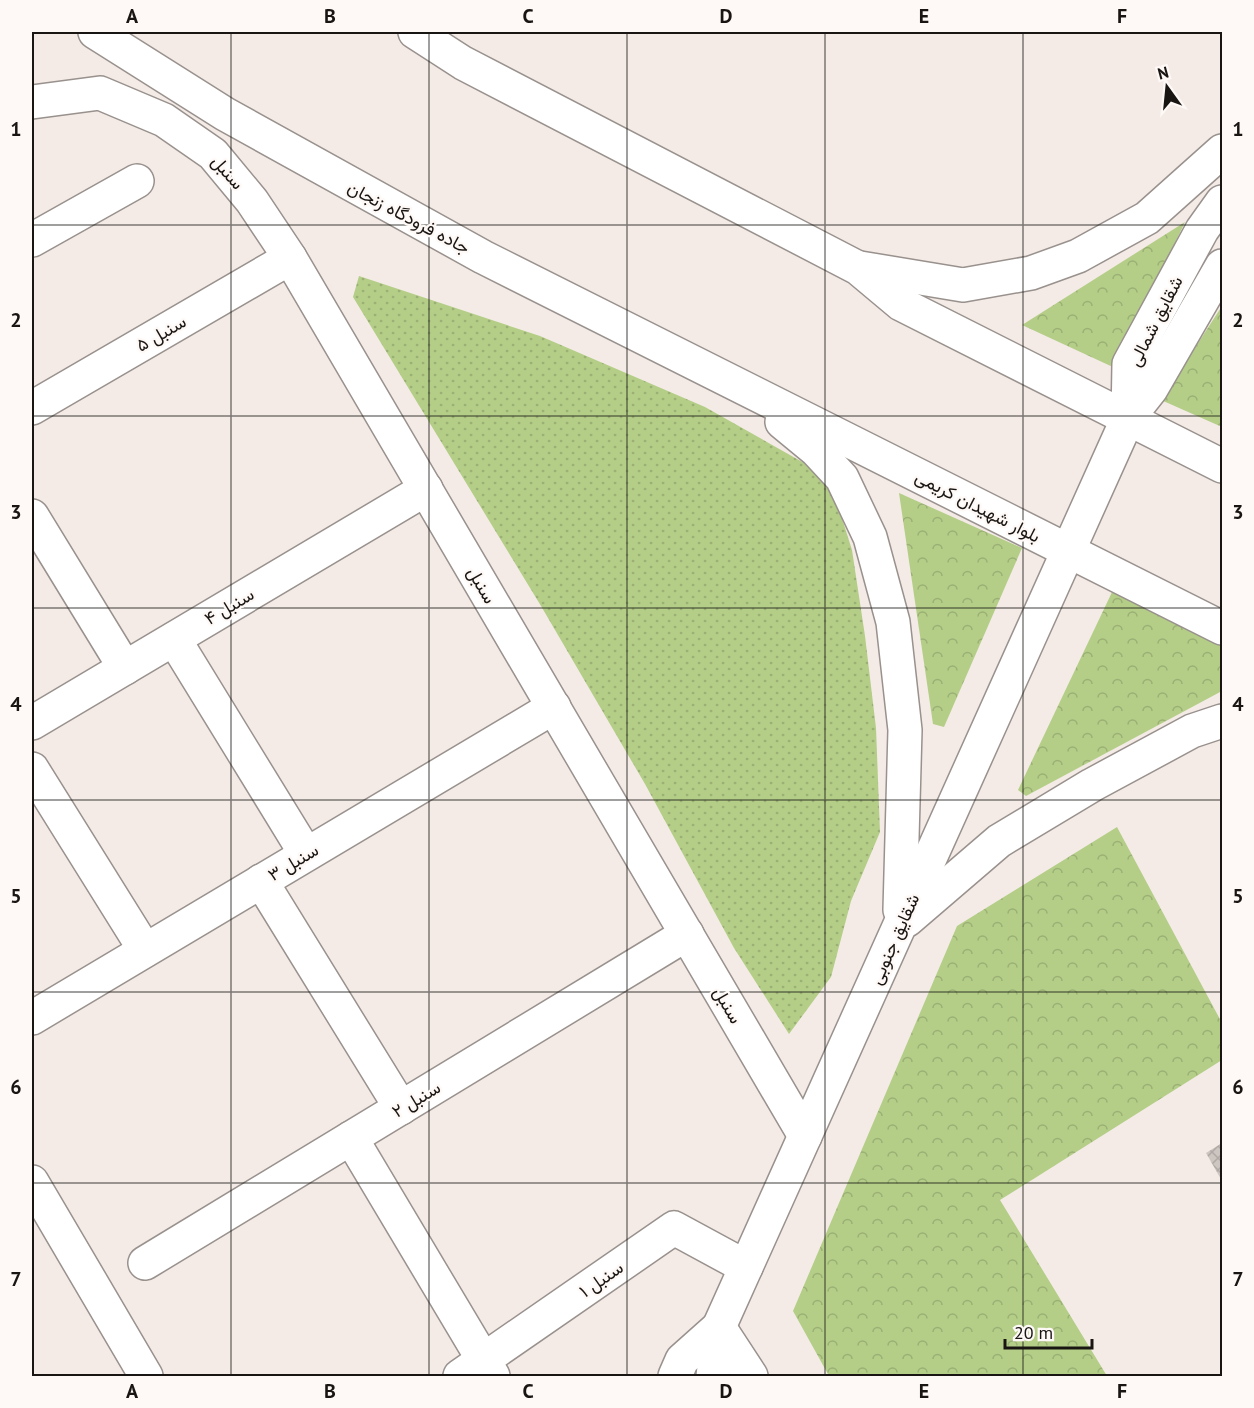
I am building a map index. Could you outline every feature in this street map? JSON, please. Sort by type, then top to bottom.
[{"type":"street","name":"جاده فرودگاه زنجان","points":[[95,32],[225,114],[360,191],[483,257],[734,383]]},
{"type":"street","points":[[415,32],[463,63],[858,268],[901,304],[1222,466]]},
{"type":"street","name":"سنبل","points":[[32,102],[100,93],[164,120],[213,154],[252,201],[290,258],[805,1136]]},
{"type":"street","points":[[858,268],[963,285],[1031,273],[1078,256],[1147,218],[1222,150]]},
{"type":"street","points":[[32,240],[137,181]]},
{"type":"street","name":"شقایق شمالی","points":[[1128,418],[1129,364],[1202,230],[1222,202]]},
{"type":"street","name":"سنبل ۵","points":[[32,408],[290,258]]},
{"type":"street","name":"شقایق شمالی","points":[[1128,418],[1151,389],[1222,266]]},
{"type":"street","name":"بلوار شهیدان کریمی","points":[[734,383],[1222,628]]},
{"type":"street","points":[[734,383],[816,450],[842,478],[870,537],[893,622],[905,730],[899,927]]},
{"type":"street","name":"شقایق جنوبی","points":[[713,1377],[719,1328],[1128,418]]},
{"type":"street","name":"سنبل ۴","points":[[32,723],[426,489]]},
{"type":"street","points":[[32,516],[125,668]]},
{"type":"street","points":[[174,639],[306,854]]},
{"type":"street","name":"سنبل ۳","points":[[32,1018],[554,707]]},
{"type":"street","points":[[899,927],[999,841],[1092,785],[1192,731],[1222,721]]},
{"type":"street","points":[[32,769],[145,950]]},
{"type":"street","points":[[261,881],[401,1108]]},
{"type":"street","name":"سنبل ۲","points":[[145,1263],[687,934]]},
{"type":"street","points":[[351,1138],[479,1371]]},
{"type":"street","points":[[32,1182],[146,1377]]},
{"type":"street","name":"سنبل ۱","points":[[479,1371],[674,1228],[746,1267]]},
{"type":"street","points":[[719,1328],[751,1377]]},
{"type":"street","name":"شقایق جنوبی","points":[[675,1377],[682,1360],[719,1328]]},
{"type":"green space","points":[[1185,222],[1115,368],[1022,325]]},
{"type":"green space","points":[[359,276],[540,336],[705,407],[829,477],[852,550],[865,636],[876,728],[880,832],[851,901],[831,977],[789,1034],[734,948],[645,784],[541,606],[353,297]]},
{"type":"green space","points":[[1222,306],[1222,427],[1161,400]]},
{"type":"green space","points":[[899,493],[1022,548],[944,727],[933,724]]},
{"type":"green space","points":[[1113,590],[1222,643],[1222,691],[1026,796],[1018,790]]},
{"type":"green space","points":[[1117,827],[1222,1023],[1222,1060],[1000,1200],[1107,1376],[829,1376],[793,1311],[957,926]]},
{"type":"building","points":[[1222,1143],[1222,1181],[1206,1153]]}]
